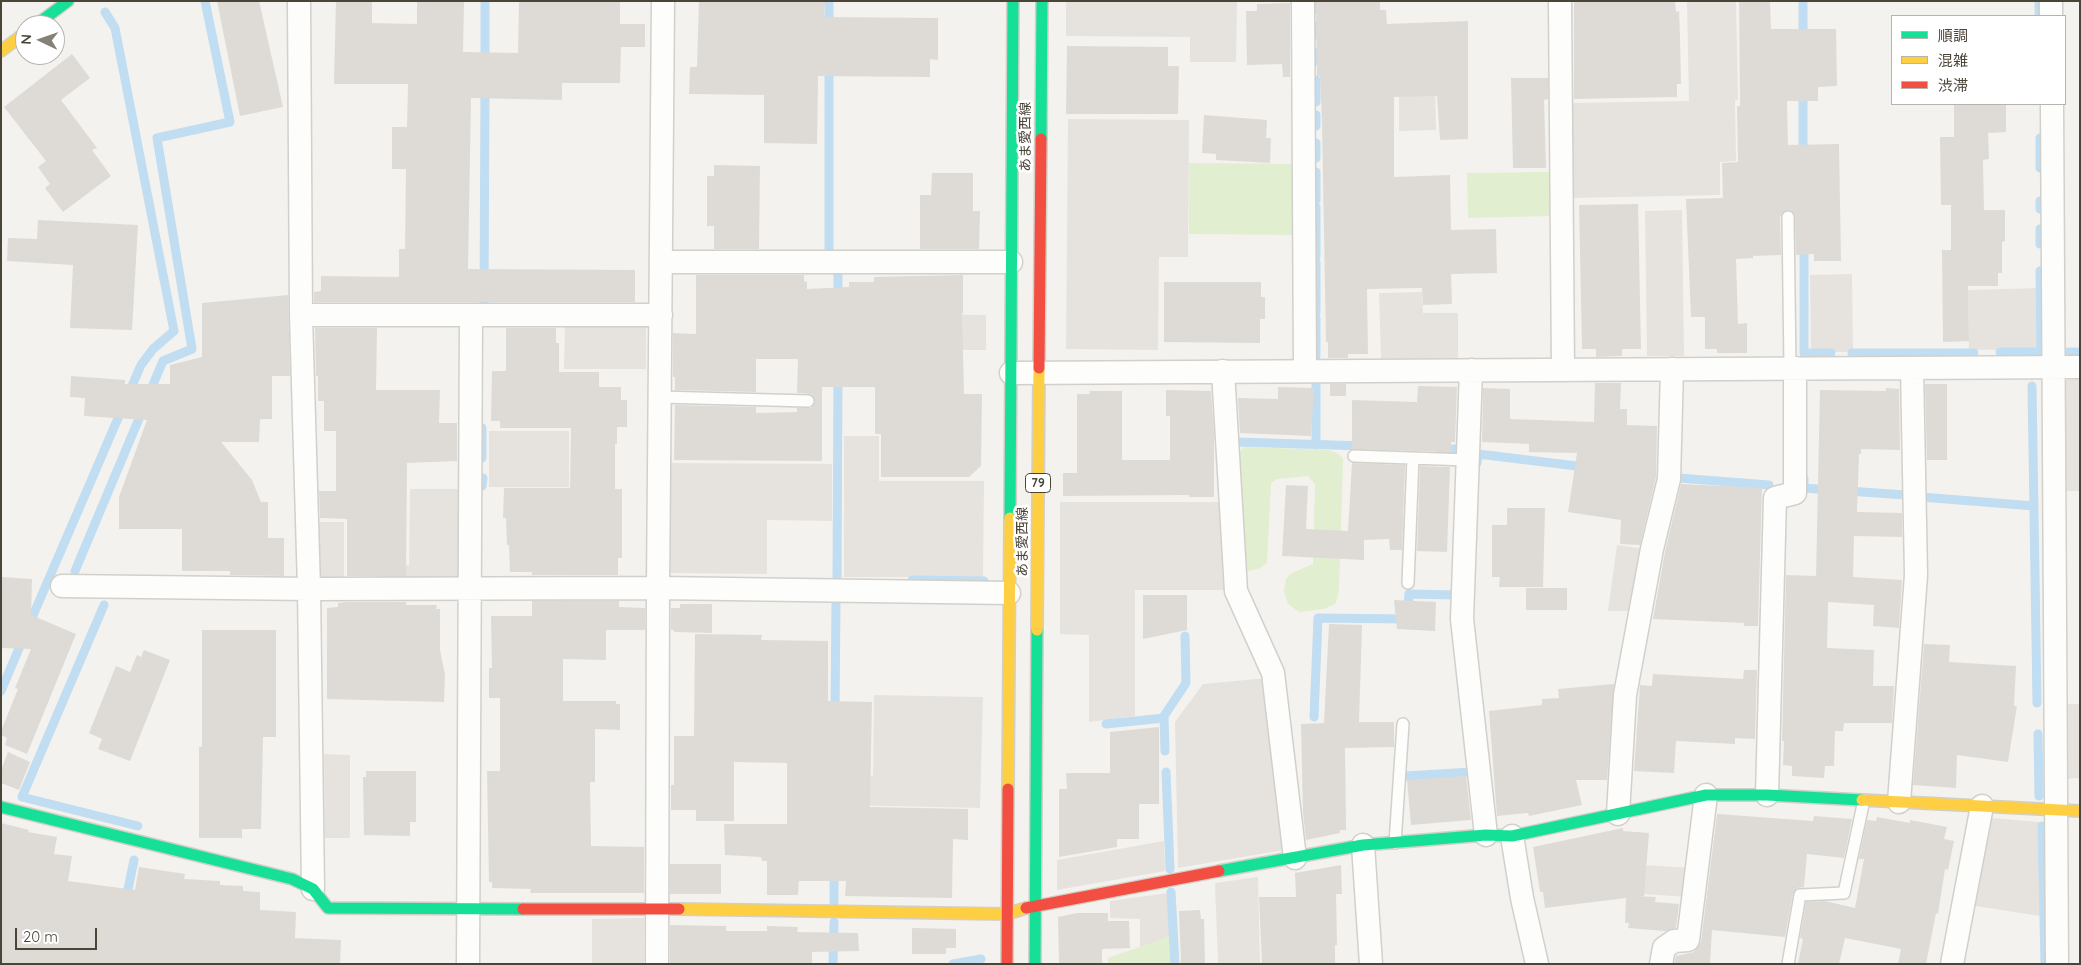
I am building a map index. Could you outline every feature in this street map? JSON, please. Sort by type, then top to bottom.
[{"type":"street","points":[[49,15],[68,1]]},
{"type":"street","points":[[299,1],[301,315],[309,589],[313,889]]},
{"type":"street","points":[[657,964],[663,1]]},
{"type":"street","name":"あま愛西線","points":[[1007,964],[1013,1]]},
{"type":"street","name":"あま愛西線","points":[[1035,964],[1042,1]]},
{"type":"street","points":[[1303,1],[1305,371]]},
{"type":"street","points":[[1560,1],[1564,370]]},
{"type":"street","points":[[2051,1],[2051,15]]},
{"type":"street","points":[[1,51],[15,41]]},
{"type":"street","points":[[2052,105],[2057,964]]},
{"type":"street","points":[[661,262],[1011,262]]},
{"type":"street","points":[[301,315],[661,315]]},
{"type":"street","points":[[468,964],[471,315]]},
{"type":"street","points":[[1011,373],[2080,367]]},
{"type":"street","points":[[1767,795],[1775,498],[1794,493],[1793,368]]},
{"type":"street","points":[[1899,802],[1916,575],[1912,368]]},
{"type":"street","points":[[1618,814],[1625,695],[1652,549],[1669,479],[1672,369]]},
{"type":"street","points":[[1471,370],[1462,619],[1486,835]]},
{"type":"street","points":[[1223,371],[1236,591],[1273,673],[1295,858]]},
{"type":"street","points":[[62,586],[309,589],[658,588],[1009,593]]},
{"type":"street","points":[[1,807],[292,879],[313,889],[328,908],[657,909],[1007,914],[1035,905],[1363,845],[1486,835],[1512,836],[1706,795],[1767,795],[2080,811]]},
{"type":"street","points":[[1662,964],[1664,948],[1674,941],[1688,940],[1706,795]]},
{"type":"street","points":[[1952,964],[1982,806]]},
{"type":"street","points":[[1512,836],[1522,898],[1537,964]]},
{"type":"street","points":[[1363,845],[1371,964]]},
{"type":"lane","points":[[1788,217],[1793,368]]},
{"type":"lane","points":[[660,397],[808,401]]},
{"type":"lane","points":[[1354,456],[1467,460]]},
{"type":"lane","points":[[1408,583],[1413,458]]},
{"type":"lane","points":[[1394,843],[1403,724]]},
{"type":"lane","points":[[1788,964],[1800,895],[1844,893],[1864,800]]},
{"type":"green space","points":[[1189,163],[1296,164],[1295,235],[1189,234]]},
{"type":"green space","points":[[1549,172],[1550,216],[1468,218],[1467,173]]},
{"type":"green space","points":[[1243,447],[1329,450],[1339,454],[1343,459],[1339,590],[1336,603],[1324,609],[1299,612],[1288,604],[1284,591],[1286,579],[1290,574],[1313,564],[1315,484],[1308,476],[1277,479],[1271,483],[1267,563],[1259,569],[1248,571],[1244,567],[1237,457]]},
{"type":"green space","points":[[1171,936],[1172,964],[1108,964],[1108,958]]},
{"type":"shaded area","points":[[1066,1],[1237,1],[1236,62],[1190,62],[1190,37],[1066,36]]},
{"type":"shaded area","points":[[1687,1],[1736,1],[1738,100],[1735,101],[1736,161],[1720,162],[1720,195],[1572,198],[1571,103],[1689,101]]},
{"type":"shaded area","points":[[1435,84],[1436,130],[1399,131],[1399,85]]},
{"type":"shaded area","points":[[1068,119],[1189,120],[1188,257],[1159,257],[1158,350],[1066,349]]},
{"type":"shaded area","points":[[1682,210],[1684,356],[1647,356],[1645,211]]},
{"type":"shaded area","points":[[1852,274],[1853,352],[1811,352],[1810,275]]},
{"type":"shaded area","points":[[2038,288],[2039,349],[1969,350],[1968,290]]},
{"type":"shaded area","points":[[1422,292],[1423,313],[1458,313],[1458,358],[1381,359],[1379,293]]},
{"type":"shaded area","points":[[902,314],[986,315],[986,350],[902,350]]},
{"type":"shaded area","points":[[565,324],[646,324],[646,369],[564,369]]},
{"type":"shaded area","points":[[2080,379],[2080,491],[2063,491],[2063,383],[2067,380]]},
{"type":"shaded area","points":[[489,431],[569,431],[569,487],[489,487]]},
{"type":"shaded area","points":[[844,436],[879,436],[879,481],[984,481],[983,577],[844,577]]},
{"type":"shaded area","points":[[670,463],[832,464],[832,521],[767,520],[767,574],[668,573]]},
{"type":"shaded area","points":[[410,489],[462,489],[462,579],[375,579],[376,565],[409,565]]},
{"type":"shaded area","points":[[1060,502],[1224,502],[1229,590],[1135,590],[1135,716],[1089,722],[1089,635],[1060,634]]},
{"type":"shaded area","points":[[318,522],[344,522],[344,579],[322,579],[318,575]]},
{"type":"shaded area","points":[[1617,545],[1645,549],[1630,611],[1608,611]]},
{"type":"shaded area","points":[[1268,678],[1284,850],[1178,868],[1175,722],[1203,684]]},
{"type":"shaded area","points":[[874,695],[983,697],[980,808],[843,805],[844,776],[873,776]]},
{"type":"shaded area","points":[[2063,704],[2080,704],[2080,778],[2064,779]]},
{"type":"shaded area","points":[[324,754],[350,755],[350,838],[325,838]]},
{"type":"shaded area","points":[[1991,818],[2040,822],[2040,916],[1969,905]]},
{"type":"shaded area","points":[[1164,841],[1165,871],[1057,890],[1057,860]]},
{"type":"shaded area","points":[[1628,864],[1691,868],[1688,897],[1626,893]]},
{"type":"shaded area","points":[[1258,877],[1260,964],[1218,964],[1215,883]]},
{"type":"shaded area","points":[[1168,893],[1171,936],[1140,947],[1140,919],[1110,918],[1110,901]]},
{"type":"shaded area","points":[[644,918],[644,964],[592,964],[592,919]]},
{"type":"building","points":[[217,1],[259,1],[283,107],[240,116]]},
{"type":"building","points":[[336,1],[372,1],[372,23],[417,24],[417,1],[464,1],[463,52],[518,53],[519,1],[620,1],[620,24],[645,24],[645,47],[621,47],[620,83],[562,83],[562,100],[471,98],[468,269],[635,270],[635,302],[314,302],[314,292],[321,291],[321,276],[399,277],[399,249],[405,249],[406,169],[392,169],[392,127],[407,127],[408,84],[334,84]]},
{"type":"building","points":[[699,1],[825,1],[824,17],[938,18],[938,60],[930,59],[930,77],[818,76],[817,144],[764,143],[764,95],[689,94],[690,67],[697,67]]},
{"type":"building","points":[[1380,1],[1380,10],[1386,10],[1387,24],[1468,21],[1468,139],[1440,140],[1437,96],[1394,97],[1394,177],[1450,175],[1451,230],[1496,229],[1497,273],[1451,274],[1452,304],[1423,305],[1422,288],[1367,289],[1368,354],[1348,354],[1348,358],[1328,358],[1328,342],[1326,342],[1322,122],[1320,76],[1317,76],[1316,2]]},
{"type":"building","points":[[1574,1],[1675,1],[1676,12],[1679,11],[1681,84],[1677,84],[1677,97],[1574,99]]},
{"type":"building","points":[[1739,1],[1770,1],[1771,29],[1836,29],[1837,86],[1818,87],[1818,101],[1787,101],[1788,145],[1839,144],[1841,261],[1814,261],[1814,254],[1796,255],[1795,216],[1791,210],[1784,211],[1780,217],[1781,255],[1736,259],[1738,324],[1747,323],[1747,353],[1717,353],[1717,349],[1705,349],[1705,317],[1691,317],[1686,199],[1723,198],[1722,163],[1738,162],[1737,106],[1740,106]]},
{"type":"building","points":[[1290,3],[1290,77],[1283,77],[1282,64],[1247,65],[1246,11],[1257,11],[1257,4]]},
{"type":"building","points":[[1067,46],[1168,47],[1168,66],[1179,66],[1178,114],[1066,114]]},
{"type":"building","points":[[72,54],[90,78],[61,100],[97,148],[92,150],[111,176],[63,212],[45,188],[50,184],[38,167],[46,161],[4,107],[58,65],[65,65],[65,59]]},
{"type":"building","points":[[1511,78],[1548,78],[1548,99],[1544,100],[1546,168],[1513,168]]},
{"type":"building","points":[[1954,105],[2006,105],[2006,132],[1988,133],[1989,159],[1983,160],[1984,210],[2005,210],[2002,273],[1998,273],[1998,286],[1968,286],[1969,341],[1943,342],[1942,250],[1951,250],[1951,205],[1941,205],[1940,137],[1954,137]]},
{"type":"building","points":[[1204,115],[1267,120],[1266,138],[1271,138],[1270,163],[1216,160],[1216,154],[1202,153]]},
{"type":"building","points":[[714,165],[760,166],[759,249],[714,249],[714,226],[707,226],[707,176],[714,176]]},
{"type":"building","points":[[932,173],[973,173],[973,211],[980,211],[979,249],[920,249],[920,195],[931,195]]},
{"type":"building","points":[[1638,204],[1641,349],[1622,349],[1622,356],[1596,357],[1596,349],[1582,349],[1579,205]]},
{"type":"building","points":[[38,220],[138,225],[132,330],[70,328],[73,265],[7,261],[8,238],[37,239]]},
{"type":"building","points":[[696,275],[804,275],[807,289],[849,287],[849,282],[874,282],[874,277],[963,275],[964,394],[982,394],[981,466],[969,477],[881,477],[881,434],[875,434],[875,387],[822,387],[822,461],[674,460],[675,405],[756,407],[756,413],[797,412],[797,408],[811,408],[815,402],[811,394],[797,393],[798,359],[756,359],[756,392],[675,390],[675,377],[673,377],[673,333],[696,334]]},
{"type":"building","points":[[1164,282],[1261,282],[1261,297],[1265,297],[1265,319],[1260,319],[1260,343],[1164,342]]},
{"type":"building","points":[[288,295],[290,376],[272,376],[272,419],[260,419],[259,442],[221,442],[252,480],[261,502],[268,502],[268,538],[284,538],[284,576],[230,575],[230,571],[182,571],[182,529],[119,529],[119,497],[147,420],[84,416],[85,398],[70,397],[71,376],[125,380],[125,384],[170,384],[170,365],[202,357],[202,303]]},
{"type":"building","points":[[315,328],[377,328],[376,390],[440,390],[439,423],[457,423],[457,461],[407,463],[406,576],[347,576],[347,519],[320,518],[319,491],[336,491],[336,431],[324,431],[324,401],[318,401]]},
{"type":"building","points":[[506,328],[556,328],[556,343],[559,343],[559,372],[599,372],[599,387],[621,387],[621,400],[627,400],[627,427],[617,427],[617,444],[615,444],[615,489],[622,489],[622,558],[618,558],[618,575],[532,575],[532,572],[510,572],[506,518],[503,518],[504,488],[570,488],[571,428],[500,428],[500,421],[491,421],[492,371],[506,371]]},
{"type":"building","points":[[1595,383],[1621,383],[1620,409],[1627,409],[1627,425],[1657,426],[1656,477],[1640,545],[1620,544],[1621,520],[1568,512],[1577,453],[1529,452],[1529,444],[1482,442],[1483,388],[1510,389],[1510,419],[1594,422]]},
{"type":"building","points":[[1330,384],[1346,384],[1346,396],[1330,396]]},
{"type":"building","points":[[1925,384],[1947,384],[1947,460],[1927,460]]},
{"type":"building","points":[[1418,386],[1457,387],[1455,442],[1451,442],[1451,452],[1352,449],[1352,400],[1417,402]]},
{"type":"building","points":[[1278,387],[1314,388],[1311,436],[1240,433],[1238,398],[1278,399]]},
{"type":"building","points":[[1886,388],[1899,389],[1900,450],[1861,449],[1861,454],[1859,454],[1857,512],[1902,513],[1902,537],[1854,536],[1853,577],[1902,580],[1899,628],[1873,626],[1874,605],[1828,602],[1827,648],[1874,650],[1873,686],[1894,686],[1892,723],[1844,723],[1843,731],[1835,731],[1834,766],[1825,766],[1824,778],[1792,776],[1792,766],[1783,765],[1784,741],[1782,741],[1786,575],[1816,576],[1820,390],[1886,391]]},
{"type":"building","points":[[1166,390],[1211,391],[1214,433],[1214,497],[1189,497],[1189,495],[1063,496],[1063,473],[1077,473],[1077,394],[1090,394],[1089,391],[1122,391],[1122,460],[1170,460],[1170,416],[1166,416]]},
{"type":"building","points":[[1352,463],[1405,465],[1402,550],[1390,550],[1389,539],[1364,540],[1364,560],[1282,556],[1286,485],[1308,486],[1306,529],[1348,531]]},
{"type":"building","points":[[1420,466],[1450,467],[1447,552],[1417,551]]},
{"type":"building","points":[[1681,484],[1762,488],[1758,626],[1744,626],[1744,623],[1653,619],[1665,552]]},
{"type":"building","points":[[1507,508],[1545,508],[1543,587],[1499,587],[1500,577],[1492,577],[1492,525],[1507,525]]},
{"type":"building","points":[[1,577],[32,579],[31,615],[76,634],[27,754],[5,745],[7,738],[1,735],[18,689],[15,688],[31,649],[1,648]]},
{"type":"building","points":[[1526,588],[1567,588],[1567,610],[1526,610]]},
{"type":"building","points":[[1143,595],[1187,595],[1187,630],[1143,639]]},
{"type":"building","points":[[1394,600],[1436,602],[1435,631],[1397,629]]},
{"type":"building","points":[[532,601],[619,601],[619,607],[645,608],[645,630],[606,630],[606,660],[563,659],[563,701],[616,701],[616,704],[620,704],[620,730],[595,729],[595,782],[590,782],[591,846],[644,847],[644,893],[530,893],[531,889],[492,888],[492,882],[489,882],[487,771],[500,771],[500,698],[489,698],[489,668],[492,668],[491,616],[532,616]]},
{"type":"building","points":[[406,602],[406,605],[437,605],[436,609],[440,609],[440,650],[445,675],[444,702],[327,699],[327,608],[338,607],[338,603]]},
{"type":"building","points":[[680,604],[712,604],[712,633],[674,632],[674,630],[671,630],[671,608],[680,608]]},
{"type":"building","points":[[1329,624],[1362,625],[1359,722],[1394,722],[1394,747],[1345,748],[1346,830],[1306,840],[1303,813],[1301,724],[1324,723]]},
{"type":"building","points":[[202,630],[276,630],[276,737],[263,737],[261,829],[242,829],[242,838],[199,838],[199,747],[202,747]]},
{"type":"building","points":[[695,634],[762,635],[761,640],[828,641],[828,701],[872,702],[870,807],[968,809],[968,840],[953,839],[952,898],[845,896],[846,881],[799,881],[798,895],[767,895],[767,861],[762,861],[761,857],[725,855],[724,824],[787,824],[787,763],[734,762],[734,821],[696,821],[696,810],[671,810],[671,785],[674,785],[674,736],[694,736]]},
{"type":"building","points":[[1924,644],[1950,645],[1949,662],[2016,666],[2014,706],[2017,706],[2008,762],[1957,755],[1956,788],[1913,785]]},
{"type":"building","points":[[144,650],[170,660],[130,761],[98,749],[102,739],[89,733],[116,666],[130,672],[137,655],[141,657]]},
{"type":"building","points":[[1744,670],[1757,670],[1755,739],[1735,738],[1735,744],[1676,741],[1674,773],[1634,771],[1640,685],[1652,686],[1653,674],[1743,679]]},
{"type":"building","points":[[1614,684],[1607,780],[1576,780],[1582,805],[1529,816],[1528,813],[1497,816],[1489,711],[1542,705],[1542,699],[1559,698],[1558,689]]},
{"type":"building","points":[[1159,727],[1159,804],[1139,804],[1139,839],[1117,839],[1117,847],[1059,857],[1059,789],[1067,789],[1066,773],[1110,773],[1110,732]]},
{"type":"building","points":[[8,752],[30,762],[19,790],[1,783],[1,770]]},
{"type":"building","points":[[366,771],[416,771],[416,822],[410,822],[410,836],[364,835],[363,777],[366,777]]},
{"type":"building","points":[[1466,776],[1471,820],[1411,825],[1407,780]]},
{"type":"building","points":[[1717,814],[1813,821],[1814,816],[1852,819],[1844,858],[1807,854],[1804,887],[1797,888],[1793,893],[1785,937],[1712,930],[1710,964],[1674,964],[1676,956],[1694,952],[1701,942]]},
{"type":"building","points":[[1877,817],[1910,823],[1910,820],[1947,827],[1944,839],[1954,841],[1948,870],[1945,869],[1938,914],[1936,913],[1926,964],[1898,964],[1901,949],[1845,938],[1839,964],[1798,964],[1803,939],[1800,938],[1806,902],[1825,901],[1855,908],[1864,859],[1859,859],[1867,820],[1876,821]]},
{"type":"building","points":[[1,823],[29,830],[28,832],[57,837],[54,854],[72,856],[68,881],[135,890],[139,867],[185,874],[184,879],[220,881],[220,885],[243,886],[243,891],[260,892],[260,910],[296,912],[295,938],[341,940],[340,964],[1,964]]},
{"type":"building","points":[[1623,828],[1623,831],[1649,833],[1644,896],[1638,896],[1656,897],[1655,902],[1679,904],[1676,928],[1666,931],[1628,928],[1629,923],[1625,923],[1626,898],[1545,908],[1543,892],[1540,892],[1533,847]]},
{"type":"building","points":[[670,864],[721,864],[721,894],[670,894]]},
{"type":"building","points":[[1341,865],[1342,894],[1336,894],[1337,945],[1335,945],[1335,964],[1262,964],[1259,897],[1296,897],[1295,873]]},
{"type":"building","points":[[1200,910],[1201,919],[1204,919],[1205,964],[1181,964],[1179,911]]},
{"type":"building","points":[[1077,913],[1108,913],[1108,921],[1129,921],[1130,948],[1102,949],[1102,964],[1059,964],[1058,917]]},
{"type":"building","points":[[670,925],[726,926],[726,931],[767,931],[767,926],[798,927],[797,932],[858,933],[859,951],[812,952],[812,964],[670,964]]},
{"type":"building","points":[[912,928],[956,929],[956,948],[946,948],[946,954],[912,954]]},
{"type":"waterway","points":[[149,394],[163,361],[192,349],[157,138],[230,122],[205,1]]},
{"type":"waterway","points":[[485,1],[485,63]]},
{"type":"waterway","points":[[829,1],[829,28]]},
{"type":"waterway","points":[[1316,1],[1316,9]]},
{"type":"waterway","points":[[1803,1],[1803,41]]},
{"type":"waterway","points":[[2039,1],[2039,14]]},
{"type":"waterway","points":[[105,12],[115,28],[174,331],[153,349],[141,365],[128,395]]},
{"type":"waterway","points":[[1316,26],[1316,35]]},
{"type":"waterway","points":[[1316,52],[1316,61]]},
{"type":"waterway","points":[[829,64],[829,251]]},
{"type":"waterway","points":[[1316,80],[1316,102]]},
{"type":"waterway","points":[[484,304],[485,86]]},
{"type":"waterway","points":[[1803,89],[1803,156]]},
{"type":"waterway","points":[[1316,115],[1316,126]]},
{"type":"waterway","points":[[2040,138],[2040,168]]},
{"type":"waterway","points":[[1316,143],[1316,158]]},
{"type":"waterway","points":[[1316,172],[1316,200]]},
{"type":"waterway","points":[[2040,201],[2040,209]]},
{"type":"waterway","points":[[1316,207],[1316,256]]},
{"type":"waterway","points":[[2040,229],[2040,244]]},
{"type":"waterway","points":[[1804,244],[1804,353],[1831,353]]},
{"type":"waterway","points":[[1316,262],[1316,312]]},
{"type":"waterway","points":[[838,270],[838,299]]},
{"type":"waterway","points":[[2000,352],[2041,352],[2040,271]]},
{"type":"waterway","points":[[1316,318],[1316,356]]},
{"type":"waterway","points":[[2068,352],[2080,352]]},
{"type":"waterway","points":[[1852,353],[1974,353]]},
{"type":"waterway","points":[[837,580],[838,375]]},
{"type":"waterway","points":[[1316,383],[1316,445]]},
{"type":"waterway","points":[[2032,386],[2037,703]]},
{"type":"waterway","points":[[28,627],[122,409]]},
{"type":"waterway","points":[[75,571],[143,409]]},
{"type":"waterway","points":[[482,428],[482,458]]},
{"type":"waterway","points":[[1237,442],[1364,446]]},
{"type":"waterway","points":[[1439,449],[1457,449]]},
{"type":"waterway","points":[[1477,463],[1478,454],[1585,467]]},
{"type":"waterway","points":[[482,486],[483,478]]},
{"type":"waterway","points":[[1678,478],[1769,485]]},
{"type":"waterway","points":[[1804,479],[1804,488],[1830,490]]},
{"type":"waterway","points":[[1848,491],[1905,495]]},
{"type":"waterway","points":[[1921,497],[2034,506]]},
{"type":"waterway","points":[[912,580],[984,581]]},
{"type":"waterway","points":[[1314,717],[1318,618],[1407,619],[1409,594],[1456,595]]},
{"type":"waterway","points":[[835,712],[836,602]]},
{"type":"waterway","points":[[104,605],[22,797],[138,826]]},
{"type":"waterway","points":[[1165,751],[1164,716],[1186,683],[1185,636]]},
{"type":"waterway","points":[[1,691],[23,639]]},
{"type":"waterway","points":[[1106,724],[1164,718]]},
{"type":"waterway","points":[[2038,734],[2039,796]]},
{"type":"waterway","points":[[1166,772],[1170,869]]},
{"type":"waterway","points":[[1405,776],[1472,772]]},
{"type":"waterway","points":[[2042,826],[2045,964]]},
{"type":"waterway","points":[[126,899],[134,860]]},
{"type":"waterway","points":[[834,870],[834,903]]},
{"type":"waterway","points":[[1171,892],[1175,964]]},
{"type":"waterway","points":[[833,964],[834,922]]},
{"type":"waterway","points":[[953,964],[981,959]]},
{"type":"traffic: fast","points":[[49,15],[68,1]]},
{"type":"traffic: fast","points":[[1010,518],[1013,1]]},
{"type":"traffic: fast","points":[[1041,139],[1042,1]]},
{"type":"traffic: fast","points":[[1035,964],[1037,630]]},
{"type":"traffic: fast","points":[[1219,871],[1363,845],[1486,835],[1512,836],[1706,795],[1767,795],[1862,800]]},
{"type":"traffic: fast","points":[[1,807],[292,879],[313,889],[328,908],[523,909]]},
{"type":"traffic: slow","points":[[1,51],[15,40]]},
{"type":"traffic: slow","points":[[1037,630],[1039,368]]},
{"type":"traffic: slow","points":[[1008,789],[1010,518]]},
{"type":"traffic: slow","points":[[1862,800],[2080,811]]},
{"type":"traffic: slow","points":[[679,909],[1007,914],[1026,908]]},
{"type":"traffic: jam","points":[[1039,368],[1041,139]]},
{"type":"traffic: jam","points":[[1007,964],[1008,789]]},
{"type":"traffic: jam","points":[[1026,908],[1219,871]]},
{"type":"traffic: jam","points":[[523,909],[679,909]]}]
